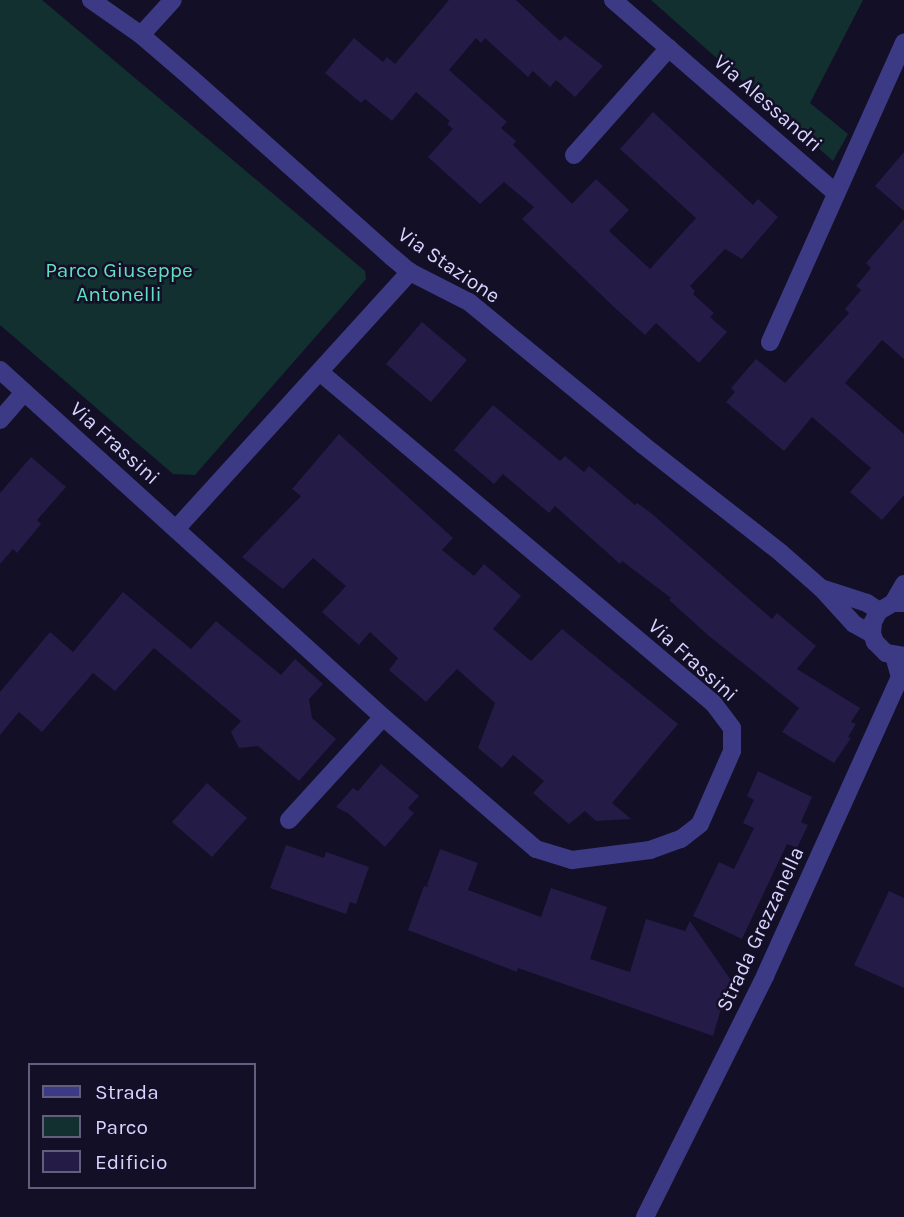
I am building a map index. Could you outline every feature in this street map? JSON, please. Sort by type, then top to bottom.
[{"type":"street","name":"Via Stazione","points":[[91,0],[141,35],[411,272],[469,302],[821,588],[854,624],[872,634],[880,648],[899,656]]},
{"type":"street","points":[[141,35],[173,0]]},
{"type":"street","name":"Via Alessandri","points":[[613,0],[836,193]]},
{"type":"street","name":"Via Alessandri","points":[[770,342],[904,43]]},
{"type":"street","points":[[574,155],[669,48]]},
{"type":"street","points":[[176,529],[411,272]]},
{"type":"street","name":"Via Frassini","points":[[0,370],[383,717],[536,849],[572,860],[650,850],[681,839],[700,824],[732,751],[732,728],[713,703],[321,373]]},
{"type":"street","points":[[0,420],[24,392]]},
{"type":"street","points":[[872,634],[873,622],[892,606],[904,584]]},
{"type":"street","name":"Via Stazione","points":[[821,588],[867,603],[892,606]]},
{"type":"street","name":"Strada Grezzanella","points":[[645,1217],[765,976],[900,677],[899,656]]},
{"type":"street","points":[[289,820],[383,717]]},
{"type":"green space","name":"Parco Giuseppe Antonelli","points":[[0,0],[42,0],[365,271],[366,279],[195,475],[173,474],[0,325]]},
{"type":"green space","points":[[651,0],[863,0],[810,103],[848,134],[833,161]]},
{"type":"building","points":[[449,0],[516,0],[560,41],[565,36],[603,66],[575,97],[556,80],[550,87],[533,71],[528,77],[485,38],[481,43],[476,38],[449,70],[507,122],[501,128],[516,141],[513,145],[572,204],[596,179],[629,210],[609,231],[650,269],[696,218],[620,149],[653,112],[753,205],[758,199],[778,217],[742,259],[725,249],[690,286],[695,291],[693,294],[714,313],[710,317],[727,332],[699,363],[656,323],[645,335],[615,308],[522,219],[534,207],[504,182],[480,204],[428,157],[453,129],[447,124],[450,121],[416,92],[392,121],[365,99],[361,103],[325,73],[354,38],[383,62],[387,57],[395,64]]},
{"type":"building","points":[[904,152],[904,211],[875,186]]},
{"type":"building","points":[[904,219],[904,359],[882,340],[845,383],[904,434],[904,495],[882,520],[850,492],[871,468],[812,417],[784,451],[726,402],[735,392],[731,388],[756,359],[785,383],[849,313],[845,309],[861,290],[856,286],[871,268],[866,263]]},
{"type":"building","points":[[422,322],[467,360],[431,402],[386,364]]},
{"type":"building","points":[[493,405],[560,461],[565,456],[584,472],[589,466],[635,505],[637,503],[651,513],[772,619],[777,613],[816,646],[797,669],[860,708],[851,722],[856,724],[848,737],[851,738],[834,763],[782,732],[799,708],[709,636],[669,600],[671,598],[622,561],[620,564],[555,506],[549,513],[503,474],[494,484],[454,450]]},
{"type":"building","points":[[339,434],[453,538],[442,550],[474,576],[484,564],[521,596],[493,629],[531,661],[562,629],[678,724],[612,803],[631,819],[596,821],[585,811],[569,824],[533,793],[544,781],[513,755],[502,768],[478,748],[495,703],[457,669],[426,702],[389,670],[398,658],[370,632],[359,645],[322,612],[346,586],[313,558],[283,589],[242,557],[301,496],[292,489]]},
{"type":"building","points":[[31,457],[66,487],[37,520],[41,524],[17,553],[13,549],[0,564],[0,493]]},
{"type":"building","points":[[123,592],[191,649],[216,621],[281,675],[295,659],[323,684],[309,699],[312,718],[336,739],[299,781],[258,746],[239,748],[231,732],[241,721],[154,648],[115,691],[93,673],[42,732],[19,712],[0,735],[0,692],[50,632],[73,652]]},
{"type":"building","points":[[381,764],[419,796],[408,808],[414,813],[385,847],[349,814],[336,807],[353,788],[358,791]]},
{"type":"building","points":[[758,771],[812,797],[801,822],[808,825],[797,848],[787,844],[742,939],[693,916],[719,862],[734,869],[754,828],[743,823],[754,800],[747,796]]},
{"type":"building","points":[[207,783],[247,818],[212,857],[172,822]]},
{"type":"building","points":[[286,845],[324,858],[326,852],[369,867],[356,904],[350,902],[346,914],[270,888]]},
{"type":"building","points":[[440,849],[478,863],[468,890],[541,917],[551,888],[607,907],[590,959],[630,972],[646,919],[685,931],[690,921],[735,986],[723,1002],[713,1036],[518,968],[517,972],[408,930],[424,886],[429,887],[427,885]]},
{"type":"building","points":[[889,891],[904,898],[904,988],[854,965]]}]
